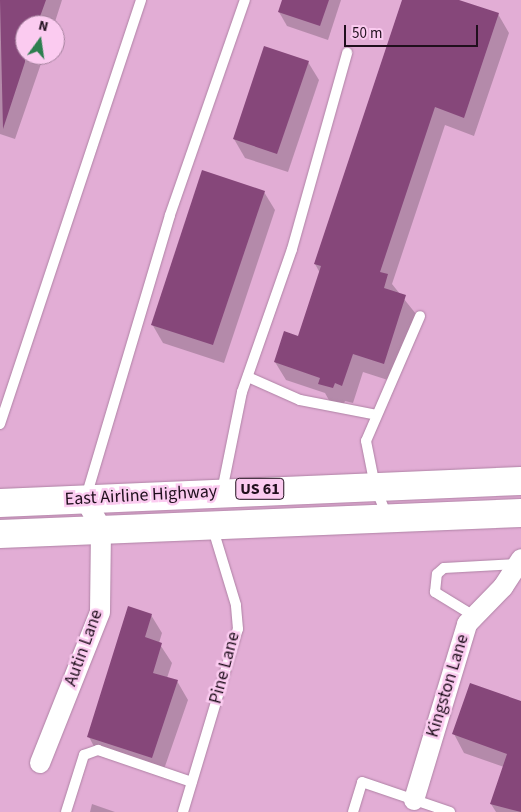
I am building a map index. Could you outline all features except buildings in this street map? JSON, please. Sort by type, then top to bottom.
[{"type":"highway","name":"East Airline Highway","points":[[0,503],[222,491],[521,481]]},
{"type":"highway","name":"East Airline Highway","points":[[0,534],[211,523],[521,512]]},
{"type":"street","points":[[85,499],[101,528]]},
{"type":"street","name":"Autin Lane","points":[[40,763],[100,612],[101,528]]},
{"type":"street","name":"Kingston Lane","points":[[412,806],[467,624],[519,562]]},
{"type":"lane","points":[[0,424],[141,0]]},
{"type":"lane","points":[[85,499],[170,215],[245,0]]},
{"type":"lane","points":[[222,491],[248,377],[292,249],[347,53]]},
{"type":"lane","points":[[388,518],[375,486],[366,441],[420,316]]},
{"type":"lane","points":[[248,377],[300,400],[377,415]]},
{"type":"lane","name":"Pine Lane","points":[[183,812],[238,630],[236,605],[211,523]]},
{"type":"lane","points":[[474,616],[435,592],[437,574],[444,568],[519,562]]},
{"type":"lane","points":[[66,812],[84,755],[98,750],[192,782]]},
{"type":"lane","points":[[353,812],[362,782],[412,806],[450,812]]},
{"type":"shaded area","points":[[0,0],[521,0],[521,812],[0,812]]}]
